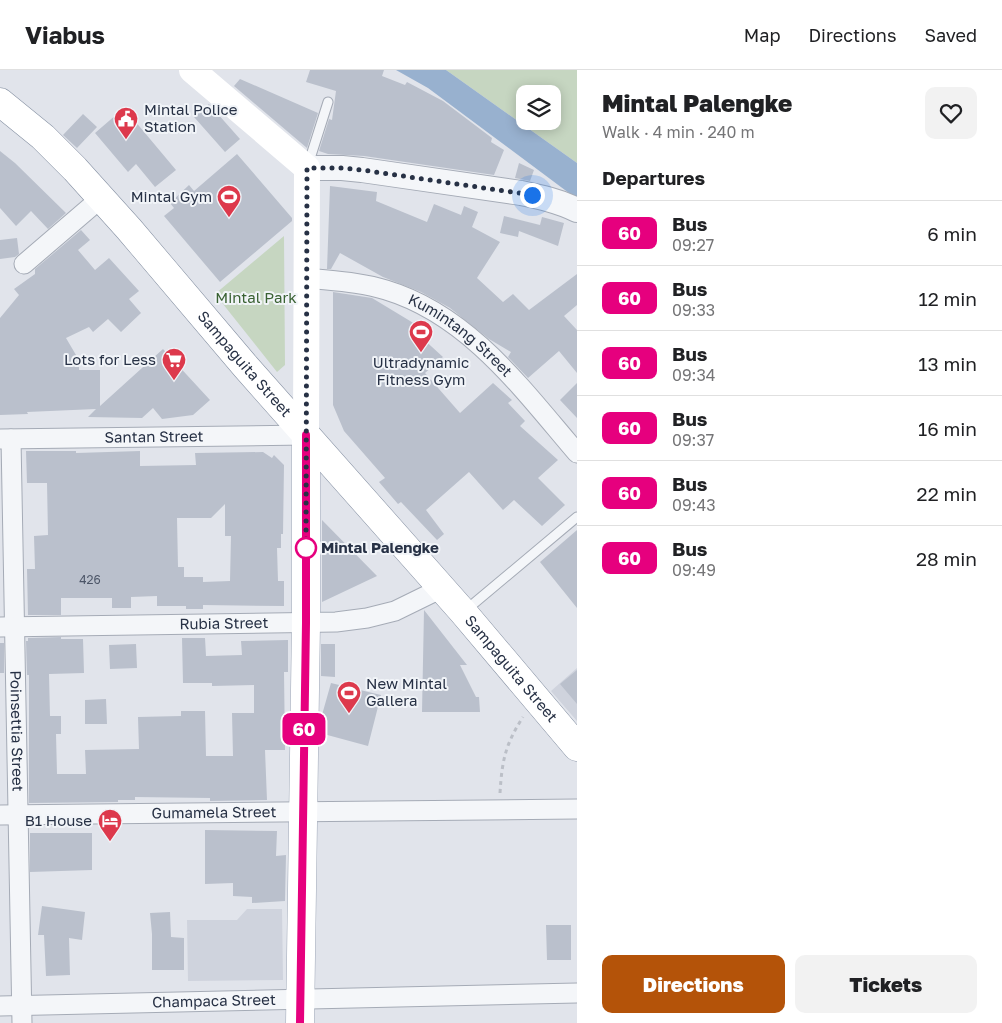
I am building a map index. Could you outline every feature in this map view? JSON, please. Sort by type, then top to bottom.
[{"type":"main road","points":[[192,70],[307,168],[306,623],[300,1011]]},
{"type":"main road","name":"Sampaguita Street","points":[[0,102],[43,137],[101,198],[306,435],[464,612],[577,747]]},
{"type":"street","points":[[307,168],[362,170],[521,193],[543,197],[566,204],[577,210]]},
{"type":"street","points":[[24,264],[101,198]]},
{"type":"street","name":"Kumintang Street","points":[[308,278],[358,284],[386,290],[410,299],[442,316],[489,353],[577,452]]},
{"type":"street","name":"Santan Street","points":[[5,439],[306,435]]},
{"type":"street","name":"Poinsettia Street","points":[[5,439],[9,815],[22,1014]]},
{"type":"street","name":"Rubia Street","points":[[7,627],[336,622],[367,618],[395,611],[442,588]]},
{"type":"street","name":"Gumamela Street","points":[[9,815],[577,809]]},
{"type":"street","name":"Champaca Street","points":[[0,1006],[22,1014],[300,1011],[577,993]]},
{"type":"lane","points":[[307,168],[328,102]]},
{"type":"lane","points":[[464,612],[577,517]]},
{"type":"path","points":[[498,809],[502,764],[506,748],[535,698]]},
{"type":"shaded area","points":[[577,668],[577,721],[551,691]]},
{"type":"shaded area","points":[[247,909],[282,909],[283,980],[188,981],[187,920],[237,920]]},
{"type":"green space","points":[[446,70],[577,70],[577,163],[531,130],[561,130],[561,85],[516,85],[516,120]]},
{"type":"green space","name":"Mintal Park","points":[[284,236],[285,365],[277,372],[215,294]]},
{"type":"water","points":[[396,70],[446,70],[516,120],[516,130],[531,130],[577,163],[577,199],[428,88]]},
{"type":"building","points":[[310,70],[384,70],[382,76],[405,85],[407,82],[443,101],[492,138],[491,142],[504,150],[494,175],[364,156],[328,154],[319,151],[329,119],[332,120],[336,91],[306,82]]},
{"type":"building","points":[[240,79],[318,113],[307,148],[234,86]]},
{"type":"building","points":[[209,104],[240,139],[225,152],[194,117]]},
{"type":"building","name":"Mintal Police Station","points":[[124,108],[176,170],[155,187],[136,164],[128,172],[95,133]]},
{"type":"building","points":[[83,114],[97,127],[77,148],[63,135]]},
{"type":"building","points":[[0,151],[15,163],[66,213],[48,229],[31,211],[16,226],[0,208]]},
{"type":"building","name":"Mintal Gym","points":[[237,154],[292,218],[292,221],[220,282],[164,216],[174,208],[170,203],[189,185],[194,191]]},
{"type":"building","points":[[519,163],[534,170],[530,181],[515,178]]},
{"type":"building","points":[[330,186],[377,192],[376,201],[427,222],[434,204],[461,215],[464,206],[478,212],[472,227],[500,242],[477,278],[503,302],[513,294],[529,310],[577,274],[577,305],[564,316],[577,330],[577,373],[559,351],[528,378],[508,357],[511,352],[489,339],[450,308],[421,292],[383,277],[340,253],[331,269],[327,269]]},
{"type":"building","points":[[504,216],[540,225],[542,217],[564,223],[558,246],[519,231],[518,237],[500,233]]},
{"type":"building","points":[[81,230],[90,240],[78,250],[95,270],[109,258],[139,291],[129,299],[141,313],[121,332],[108,319],[93,332],[89,327],[66,338],[79,358],[79,370],[100,370],[100,406],[163,349],[210,400],[193,415],[162,419],[153,408],[142,418],[88,417],[96,409],[0,415],[0,318],[19,295],[14,289],[35,274],[35,269]]},
{"type":"building","points":[[17,238],[19,254],[15,257],[0,259],[0,240]]},
{"type":"building","points":[[333,292],[372,298],[425,330],[420,336],[443,357],[425,373],[460,413],[493,383],[512,400],[508,403],[525,421],[520,426],[558,460],[538,478],[565,505],[542,526],[514,500],[503,510],[469,472],[426,510],[444,534],[437,540],[401,502],[398,504],[379,482],[385,478],[344,431],[333,405]]},
{"type":"building","points":[[577,383],[577,418],[560,400]]},
{"type":"building","points":[[26,451],[76,451],[76,453],[140,451],[140,466],[196,465],[195,453],[263,452],[272,458],[274,455],[284,465],[283,534],[281,534],[281,548],[277,548],[278,581],[284,581],[284,606],[203,605],[203,609],[186,609],[186,606],[157,606],[157,596],[131,597],[131,608],[112,608],[112,598],[61,598],[61,615],[28,615],[27,569],[35,569],[34,536],[48,535],[47,483],[27,483]],"holes":[[[225,504],[225,536],[231,536],[230,581],[203,582],[203,577],[184,577],[184,567],[178,567],[177,518],[211,518]]]},
{"type":"building","points":[[322,520],[377,576],[322,602]]},
{"type":"building","points":[[577,530],[577,608],[540,562]]},
{"type":"building","points":[[424,610],[467,665],[460,665],[476,697],[479,697],[480,712],[422,712]]},
{"type":"building","points":[[61,637],[61,639],[83,639],[84,673],[49,674],[50,716],[61,716],[61,734],[56,734],[57,774],[86,774],[85,750],[139,749],[138,717],[181,716],[181,711],[205,711],[206,756],[233,756],[232,713],[254,713],[254,685],[212,686],[212,683],[183,683],[182,638],[205,638],[206,656],[242,655],[241,641],[288,640],[288,672],[284,672],[285,750],[265,750],[267,800],[210,801],[210,798],[135,797],[135,800],[118,800],[118,802],[29,803],[29,675],[27,675],[26,641],[28,641],[28,638]]},
{"type":"building","points":[[0,643],[4,643],[4,673],[0,673]]},
{"type":"building","points":[[136,644],[137,668],[110,669],[109,645]]},
{"type":"building","points":[[321,644],[335,644],[335,677],[321,676]]},
{"type":"building","points":[[577,670],[577,704],[560,684]]},
{"type":"building","name":"New Mintal Gallera","points":[[331,683],[381,695],[368,746],[320,733],[320,722]]},
{"type":"building","points":[[106,699],[107,724],[85,724],[85,700]]},
{"type":"building","points":[[205,830],[277,831],[276,856],[286,855],[285,901],[252,903],[252,897],[233,896],[233,883],[205,884]]},
{"type":"building","points":[[30,833],[92,833],[92,870],[30,872]]},
{"type":"building","points":[[42,906],[85,912],[82,940],[69,938],[70,975],[46,976],[44,935],[38,935]]},
{"type":"building","points":[[170,912],[171,937],[184,938],[184,970],[152,970],[150,913]]},
{"type":"building","points":[[546,925],[571,925],[571,960],[547,960]]},
{"type":"bus line","name":"60","points":[[300,1023],[306,623],[306,435]]},
{"type":"place","name":"Mintal Police Station","points":[[126,140]]},
{"type":"place","name":"Mintal Gym","points":[[229,218]]},
{"type":"place","name":"Ultradynamic Fitness Gym","points":[[421,353]]},
{"type":"place","name":"Lots for Less","points":[[174,381]]},
{"type":"place","name":"Mintal Palengke","points":[[306,548]]},
{"type":"place","name":"New Mintal Gallera","points":[[349,714]]},
{"type":"place","name":"B1 House","points":[[110,842]]},
{"type":"route","points":[[306,548],[307,168],[323,167],[362,170],[532,195]]}]
